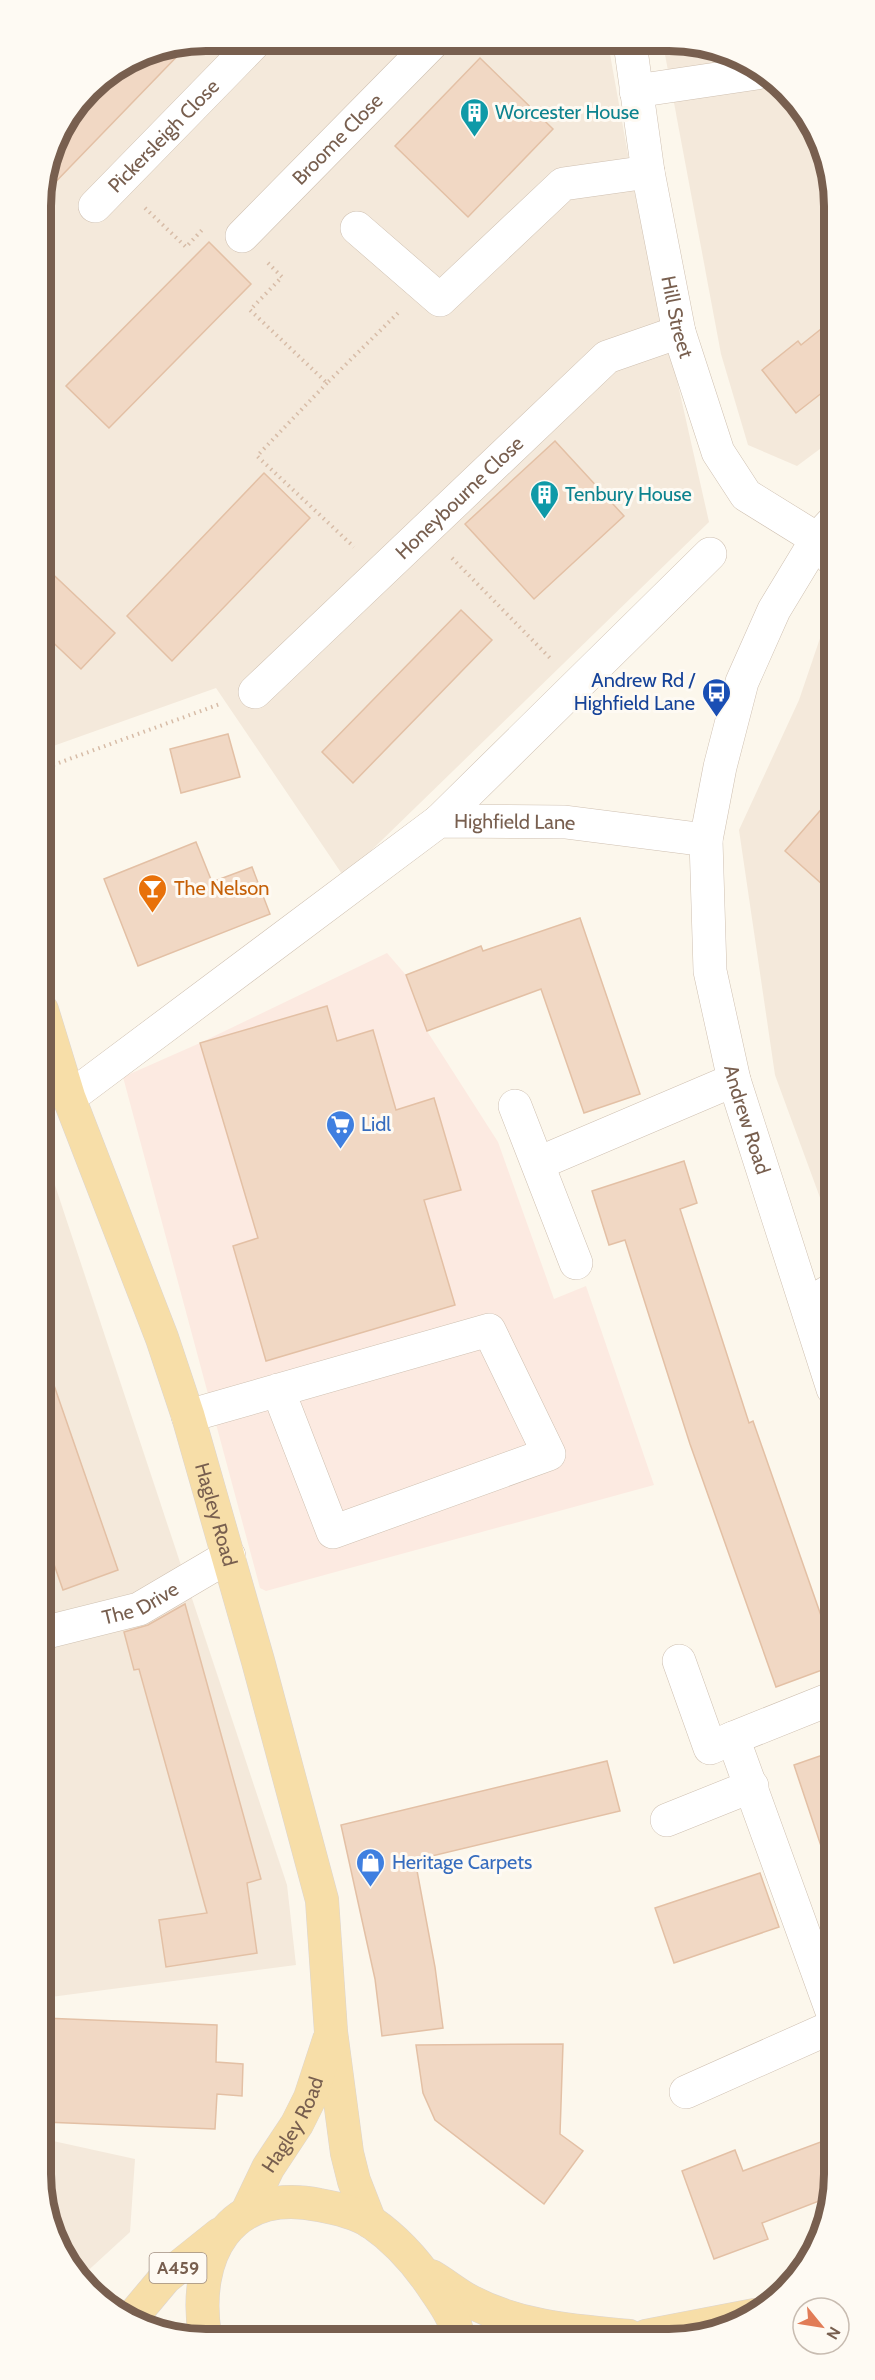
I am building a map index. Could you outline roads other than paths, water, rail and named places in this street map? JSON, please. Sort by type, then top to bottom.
[{"type":"main road","name":"Hagley Road","points":[[51,1039],[69,1098],[162,1338],[188,1416],[229,1556],[322,1900],[332,2032],[347,2153],[354,2181],[370,2222]]},
{"type":"main road","name":"Hagley Road","points":[[205,2329],[202,2289],[210,2256],[238,2220],[297,2124],[310,2098],[332,2032]]},
{"type":"main road","points":[[238,2220],[268,2205],[299,2201],[335,2208],[370,2222],[420,2268],[465,2298],[520,2321],[557,2329]]},
{"type":"main road","name":"A459","points":[[136,2312],[165,2278],[238,2220]]},
{"type":"main road","points":[[420,2268],[446,2306],[455,2329]]},
{"type":"main road","points":[[685,2328],[713,2323]]},
{"type":"street","name":"Pickersleigh Close","points":[[95,206],[246,51]]},
{"type":"street","name":"Broome Close","points":[[242,237],[424,51]]},
{"type":"street","name":"Hill Street","points":[[631,51],[648,172],[679,332],[717,452],[746,495],[824,539]]},
{"type":"street","points":[[636,91],[750,74]]},
{"type":"street","points":[[357,228],[440,300],[563,184],[648,172]]},
{"type":"street","name":"Honeybourne Close","points":[[255,692],[607,357],[679,332]]},
{"type":"street","points":[[706,840],[720,767],[741,682],[774,610],[824,545]]},
{"type":"street","points":[[439,821],[710,554]]},
{"type":"street","name":"Highfield Lane","points":[[69,1098],[439,821],[566,822],[706,840]]},
{"type":"street","name":"Andrew Road","points":[[706,840],[710,971],[734,1080],[820,1297],[824,1325]]},
{"type":"street","points":[[539,1163],[734,1080]]},
{"type":"street","points":[[515,1106],[576,1263]]},
{"type":"street","points":[[188,1416],[278,1390],[489,1330],[549,1454],[333,1532],[278,1390]]},
{"type":"street","name":"The Drive","points":[[51,1631],[139,1609],[229,1556]]},
{"type":"street","points":[[679,1661],[710,1748],[824,1702]]},
{"type":"street","points":[[733,1738],[824,1989]]},
{"type":"street","points":[[667,1820],[752,1786]]},
{"type":"street","points":[[686,2092],[824,2030]]},
{"type":"place","name":"Worcester House","points":[[474,138]]},
{"type":"place","name":"Tenbury House","points":[[544,520]]},
{"type":"place","name":"Andrew Rd / Highfield Lane","points":[[716,718]]},
{"type":"place","name":"The Nelson","points":[[153,914]]},
{"type":"place","name":"Lidl","points":[[340,1150]]},
{"type":"place","name":"Heritage Carpets","points":[[371,1888]]}]
